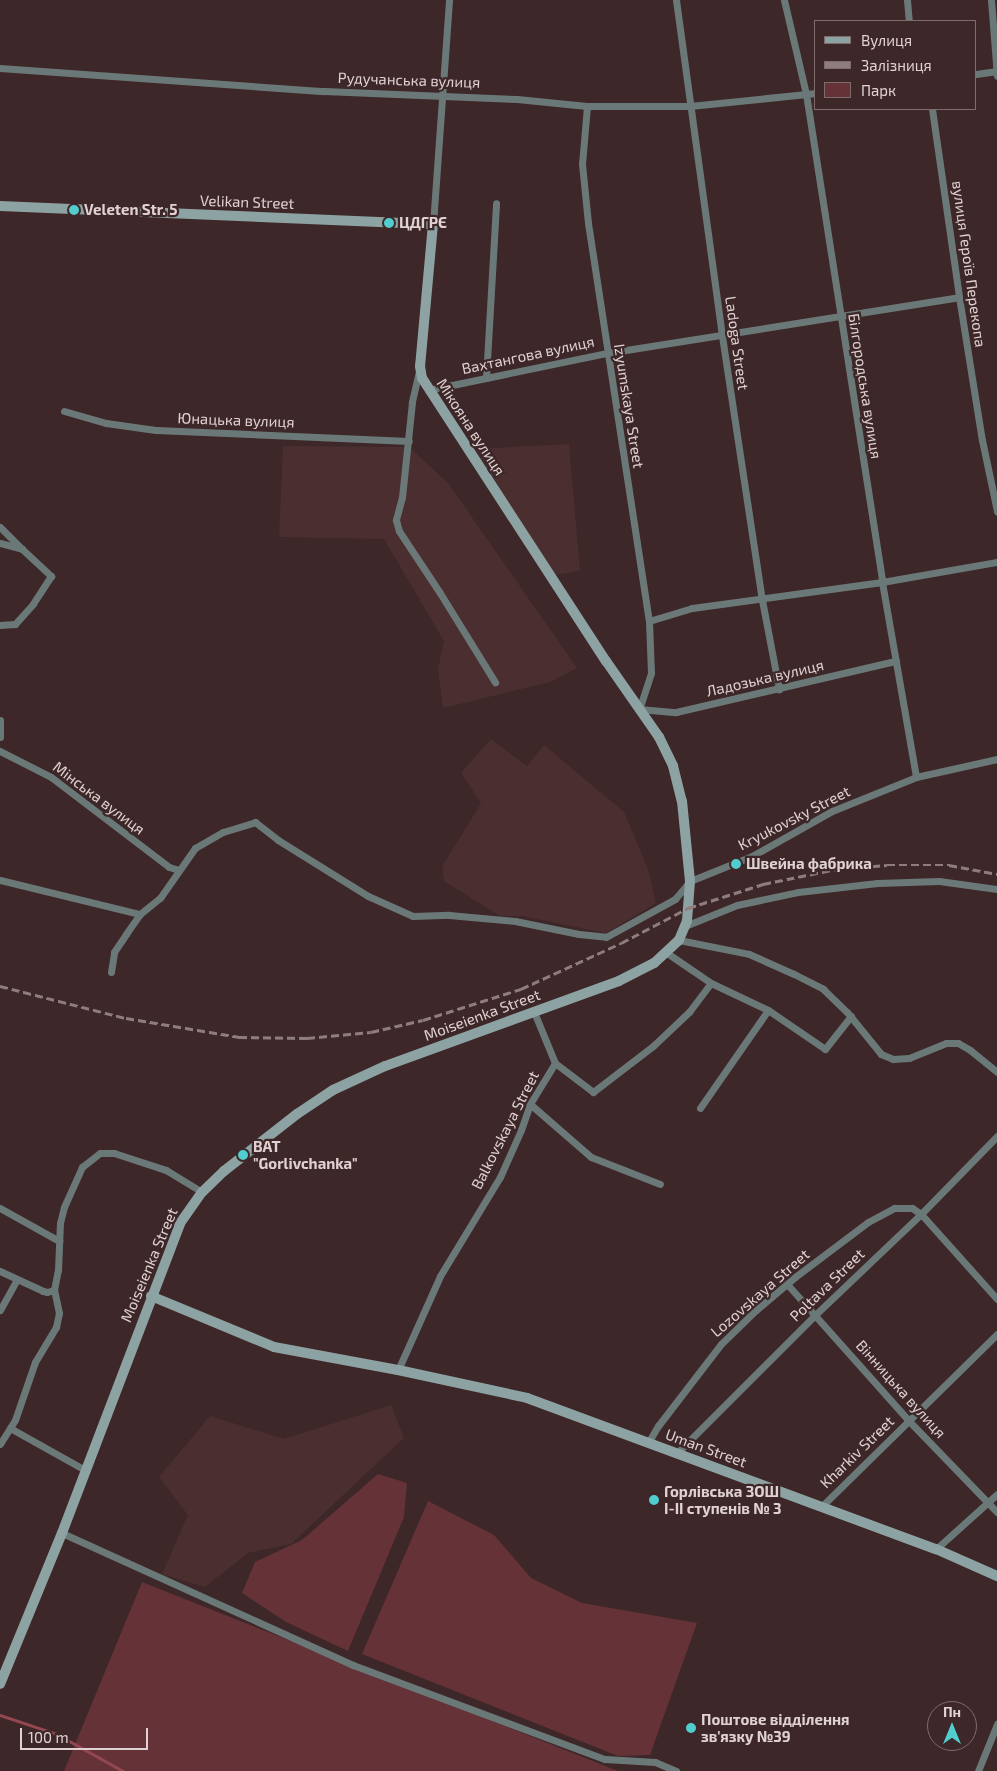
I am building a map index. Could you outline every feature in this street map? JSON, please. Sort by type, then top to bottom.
[{"type":"street","name":"Мікояна вулиця","points":[[449,0],[433,224],[420,366],[422,378],[428,390],[659,737],[678,783],[682,801],[690,881]]},
{"type":"street","name":"Ladoga Street","points":[[676,0],[722,336],[762,600],[779,689]]},
{"type":"street","name":"Білгородська вулиця","points":[[784,0],[806,94],[882,582],[916,777]]},
{"type":"street","points":[[907,0],[909,20]]},
{"type":"street","points":[[991,0],[997,76]]},
{"type":"street","name":"Рудучанська вулиця","points":[[0,68],[324,91],[441,95],[587,106],[690,106],[814,93]]},
{"type":"street","points":[[977,74],[997,71]]},
{"type":"street","name":"Izyumskaya Street","points":[[587,106],[582,164],[607,353],[649,621],[651,673],[639,709]]},
{"type":"street","name":"вулиця Героїв Перекопа","points":[[932,110],[982,440],[997,511]]},
{"type":"street","points":[[486,378],[496,204]]},
{"type":"street","name":"Velikan Street","points":[[0,206],[433,224]]},
{"type":"street","name":"Вахтангова вулиця","points":[[428,390],[607,353],[959,297]]},
{"type":"street","points":[[420,366],[412,402],[402,498],[396,520],[399,531],[495,682]]},
{"type":"street","name":"Юнацька вулиця","points":[[64,411],[106,423],[156,430],[409,441]]},
{"type":"street","points":[[0,526],[51,576],[33,604],[15,624],[0,625]]},
{"type":"street","points":[[0,543],[22,549]]},
{"type":"street","points":[[649,621],[692,608],[762,600],[882,582],[997,562]]},
{"type":"street","name":"Ладозька вулиця","points":[[639,709],[676,712],[896,661]]},
{"type":"street","points":[[0,720],[0,737]]},
{"type":"street","name":"Мінська вулиця","points":[[0,751],[51,778],[168,867],[179,870]]},
{"type":"street","name":"Kryukovsky Street","points":[[690,881],[752,856],[832,811],[916,777],[997,759]]},
{"type":"street","points":[[111,972],[114,952],[140,914],[160,898],[195,848],[223,832],[255,822],[278,840],[368,896],[413,916],[449,914],[515,921],[579,934],[606,937],[675,899],[690,881]]},
{"type":"street","points":[[0,880],[140,914]]},
{"type":"street","name":"Moiseienka Street","points":[[0,1684],[62,1533],[180,1224],[202,1192],[224,1171],[289,1120],[333,1090],[385,1066],[640,972],[667,953],[679,940],[686,923],[690,881]]},
{"type":"street","points":[[686,923],[737,905],[808,891],[877,883],[939,881],[997,889]]},
{"type":"street","points":[[679,940],[750,954],[823,989],[851,1016],[881,1054],[894,1059],[909,1058],[946,1043],[958,1043],[970,1050],[997,1072]]},
{"type":"street","points":[[667,953],[711,983],[768,1010],[825,1049],[851,1016]]},
{"type":"street","name":"Balkovskaya Street","points":[[398,1370],[440,1276],[500,1177],[521,1130],[530,1104],[555,1062],[594,1092],[653,1046],[689,1012],[711,983]]},
{"type":"street","points":[[700,1108],[768,1010]]},
{"type":"street","points":[[534,1012],[555,1062]]},
{"type":"street","points":[[530,1104],[591,1157],[660,1184]]},
{"type":"street","name":"Poltava Street","points":[[676,1454],[815,1315],[921,1214],[997,1136]]},
{"type":"street","points":[[0,1444],[10,1428],[35,1362],[56,1327],[59,1313],[54,1290],[58,1270],[59,1241],[64,1207],[82,1167],[100,1152],[114,1153],[166,1170],[202,1192]]},
{"type":"street","points":[[0,1208],[59,1241]]},
{"type":"street","name":"Lozovskaya Street","points":[[648,1443],[658,1426],[721,1344],[787,1284],[868,1222],[894,1208],[912,1208],[921,1214]]},
{"type":"street","points":[[921,1214],[997,1299]]},
{"type":"street","points":[[0,1271],[48,1292],[54,1290]]},
{"type":"street","points":[[0,1310],[17,1279]]},
{"type":"street","name":"Вінницька вулиця","points":[[787,1284],[909,1420],[997,1512]]},
{"type":"street","name":"Uman Street","points":[[151,1296],[274,1347],[398,1370],[526,1398],[936,1549],[997,1576]]},
{"type":"street","name":"Kharkiv Street","points":[[822,1506],[997,1334]]},
{"type":"street","points":[[10,1428],[85,1470]]},
{"type":"street","points":[[936,1549],[997,1494]]},
{"type":"street","points":[[62,1533],[353,1665],[605,1759],[655,1762],[676,1771]]},
{"type":"street","points":[[978,1771],[996,1728]]},
{"type":"shaded area","points":[[569,444],[580,571],[555,575],[475,449]]},
{"type":"shaded area","points":[[283,446],[409,447],[448,483],[577,668],[550,682],[443,708],[438,669],[444,641],[384,539],[279,537]]},
{"type":"shaded area","points":[[491,739],[527,766],[544,745],[624,812],[648,869],[656,903],[606,933],[522,916],[500,916],[444,881],[442,867],[481,803],[461,773]]},
{"type":"shaded area","points":[[391,1405],[404,1438],[291,1544],[248,1553],[205,1587],[162,1574],[188,1515],[159,1477],[210,1416],[284,1439]]},
{"type":"green space","points":[[378,1474],[407,1483],[404,1517],[348,1651],[286,1622],[242,1593],[255,1562],[302,1540]]},
{"type":"green space","points":[[428,1501],[494,1535],[531,1578],[582,1603],[697,1623],[650,1755],[618,1756],[362,1654]]},
{"type":"green space","points":[[142,1582],[618,1771],[64,1771]]},
{"type":"waterway","points":[[0,1715],[57,1734],[123,1771]]},
{"type":"railway","points":[[0,986],[126,1018],[239,1037],[307,1038],[371,1032],[423,1020],[521,989],[621,943],[688,908],[763,884],[836,869],[887,865],[949,865],[997,874]]},
{"type":"place","name":"Veleten Str. 5","points":[[74,210]]},
{"type":"place","name":"ЦДГРЄ","points":[[389,223]]},
{"type":"place","name":"Швейна фабрика","points":[[736,864]]},
{"type":"place","name":"BAT \"Gorlivchanka\"","points":[[243,1155]]},
{"type":"place","name":"Горлівська ЗОШ І-ІІ ступенів № 3","points":[[654,1500]]},
{"type":"place","name":"Поштове відділення зв'язку №39","points":[[691,1728]]}]
